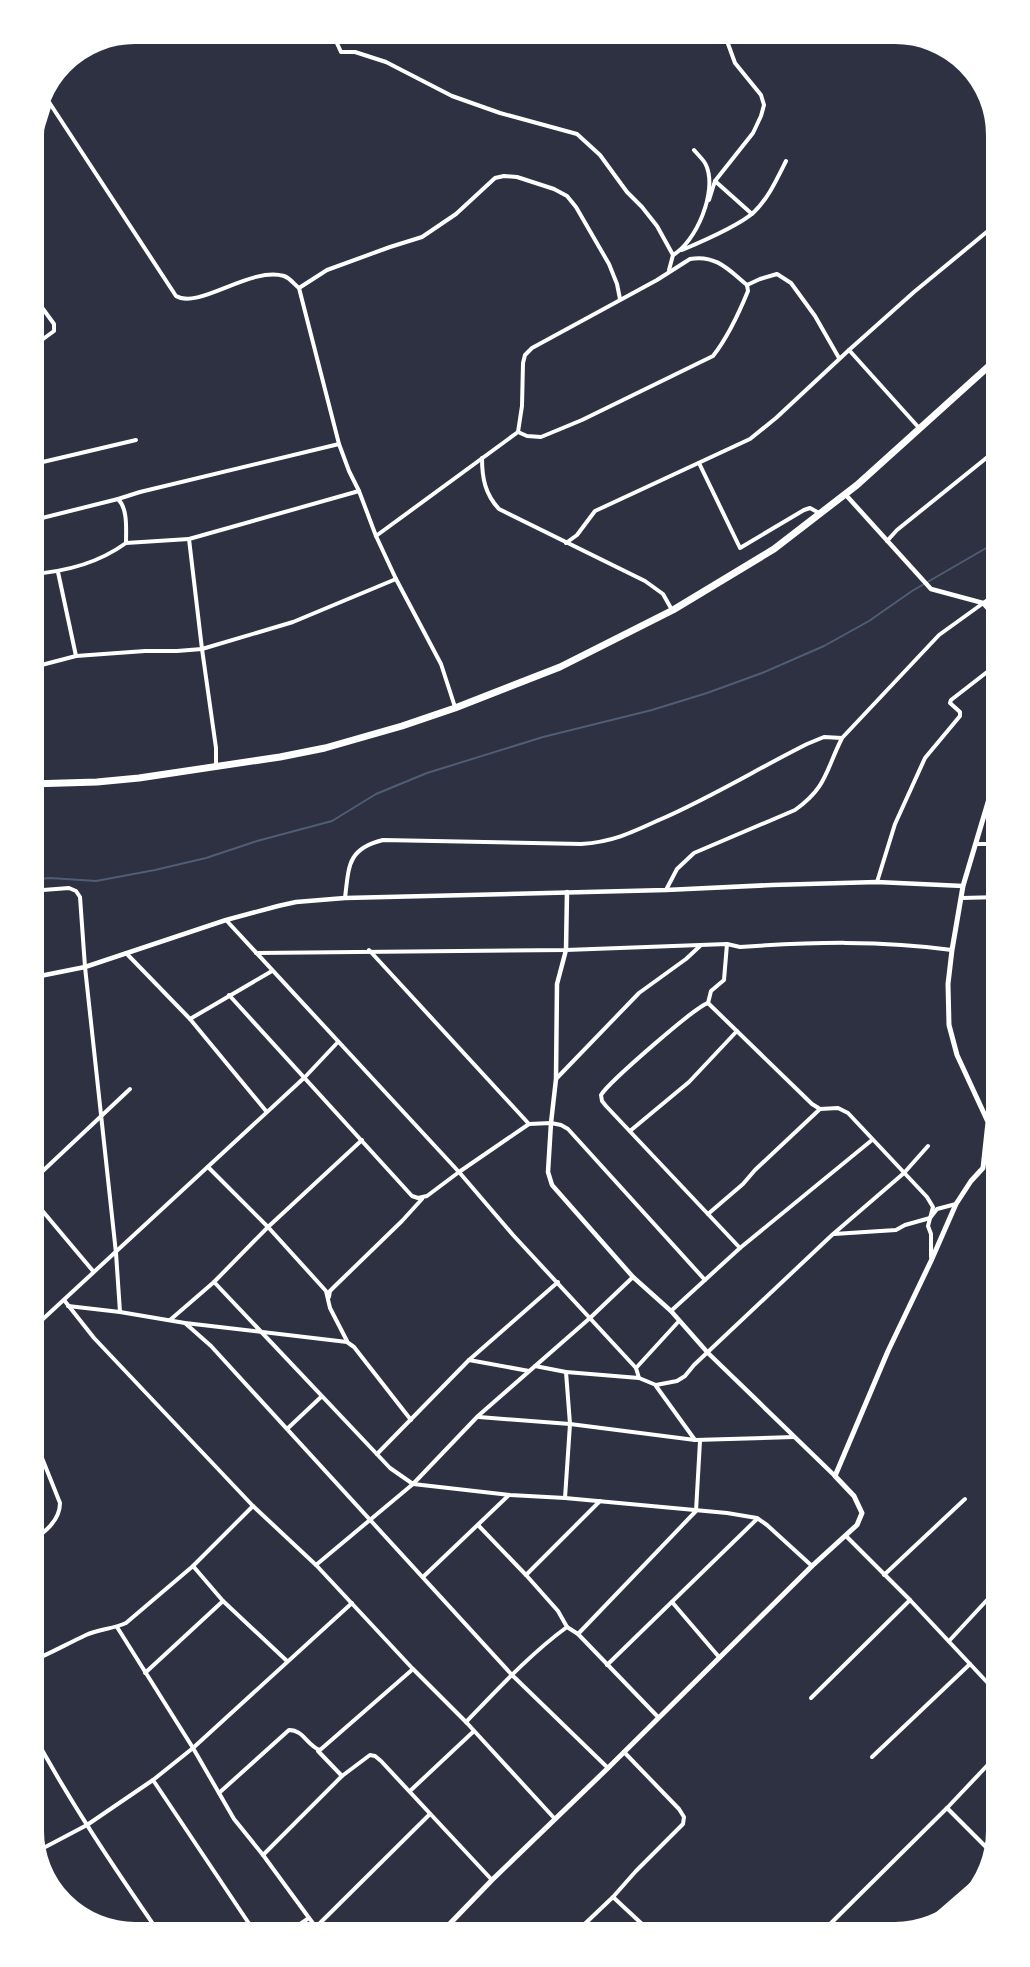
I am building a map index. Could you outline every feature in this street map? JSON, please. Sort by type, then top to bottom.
[{"type":"highway","points":[[41,784],[139,778],[325,748],[455,708],[560,667],[673,610],[774,549],[845,494],[990,366]]},
{"type":"main road","points":[[448,1926],[719,1657],[857,1525],[862,1513],[854,1496],[835,1476],[888,1352],[956,1204],[983,1168],[988,1122],[957,1055],[949,1025],[947,1006],[952,950],[963,886],[990,796]]},
{"type":"street","points":[[336,40],[341,52],[355,52],[386,62],[452,96],[577,134],[600,155],[627,192],[657,226],[673,255],[669,270]]},
{"type":"street","points":[[682,250],[694,232],[715,181],[753,133],[765,105],[761,95],[735,63],[727,41]]},
{"type":"street","points":[[48,100],[176,296],[181,299],[194,299],[236,283],[270,275],[284,276],[299,288],[339,444],[349,471],[396,579],[441,664],[455,708]]},
{"type":"street","points":[[41,133],[50,104]]},
{"type":"street","points":[[694,150],[706,164],[709,178],[709,200]]},
{"type":"street","points":[[673,255],[704,241],[753,213],[766,196],[786,161]]},
{"type":"street","points":[[299,288],[327,270],[422,237],[456,214],[495,178],[504,176],[517,177],[554,189],[567,196],[576,207],[609,264],[620,299]]},
{"type":"street","points":[[715,181],[753,213]]},
{"type":"street","points":[[566,543],[577,535],[594,511],[755,435],[914,291],[990,229]]},
{"type":"street","points":[[376,536],[518,432],[522,406],[523,363],[525,355],[532,348],[657,280],[669,270],[690,259],[706,259],[725,267],[738,275],[747,285],[748,291],[721,347],[713,356],[653,387],[542,437],[527,436],[518,432]]},
{"type":"street","points":[[747,285],[777,274],[791,283],[815,316],[839,358]]},
{"type":"street","points":[[41,306],[54,324],[54,331],[41,341]]},
{"type":"street","points":[[849,350],[920,429]]},
{"type":"street","points":[[41,462],[136,440]]},
{"type":"street","points":[[41,518],[339,444]]},
{"type":"street","points":[[887,541],[897,530],[990,455]]},
{"type":"street","points":[[482,458],[485,488],[491,501],[499,509],[655,587],[663,594],[673,610]]},
{"type":"street","points":[[699,463],[740,548],[804,510],[810,508],[821,514]]},
{"type":"street","points":[[41,573],[58,572],[101,559],[126,543],[189,539],[359,491]]},
{"type":"street","points":[[845,494],[931,588],[983,603],[990,611]]},
{"type":"street","points":[[118,499],[123,505],[126,543]]},
{"type":"street","points":[[189,539],[214,727],[216,766]]},
{"type":"street","points":[[58,572],[76,656]]},
{"type":"street","points":[[41,665],[76,656],[202,649],[293,622],[396,579]]},
{"type":"street","points":[[666,890],[677,869],[694,853],[795,810],[808,801],[819,790],[826,778],[832,758],[842,738],[939,635],[990,598]]},
{"type":"street","points":[[878,882],[895,824],[925,758],[960,716],[960,712],[950,703],[951,699],[990,670]]},
{"type":"street","points":[[345,898],[352,858],[362,847],[375,842],[383,840],[603,843],[672,815],[807,744],[824,737],[842,738]]},
{"type":"street","points":[[976,844],[990,844]]},
{"type":"street","points":[[41,976],[85,967],[226,920],[296,902],[345,898],[878,882],[963,886]]},
{"type":"street","points":[[41,890],[69,888],[76,891],[80,897],[120,1312]]},
{"type":"street","points":[[567,892],[566,950],[557,984],[556,1079],[550,1123],[548,1172],[552,1185],[633,1277],[671,1311],[708,1353],[835,1476]]},
{"type":"street","points":[[962,898],[990,897]]},
{"type":"street","points":[[226,920],[636,1368],[639,1378]]},
{"type":"street","points":[[256,953],[369,950],[566,950],[727,944],[740,947],[839,943],[952,950]]},
{"type":"street","points":[[708,1003],[711,991],[724,980],[727,944]]},
{"type":"street","points":[[556,1079],[639,993],[686,959],[700,945]]},
{"type":"street","points":[[369,950],[529,1124]]},
{"type":"street","points":[[125,952],[190,1019],[266,1111]]},
{"type":"street","points":[[190,1019],[273,971]]},
{"type":"street","points":[[229,995],[412,1196],[423,1198]]},
{"type":"street","points":[[708,1003],[812,1104],[820,1109],[838,1108],[848,1113],[930,1202],[933,1207],[928,1226],[932,1243],[931,1261]]},
{"type":"street","points":[[708,1003],[691,1014],[614,1080],[602,1093],[602,1101],[740,1248]]},
{"type":"street","points":[[630,1131],[689,1082],[737,1031]]},
{"type":"street","points":[[41,1321],[304,1077],[338,1042]]},
{"type":"street","points":[[41,1172],[130,1089]]},
{"type":"street","points":[[708,1214],[743,1184],[820,1109]]},
{"type":"street","points":[[328,1300],[335,1286],[423,1198],[529,1124],[550,1123],[568,1129],[705,1280]]},
{"type":"street","points":[[170,1320],[214,1282],[268,1227],[362,1140]]},
{"type":"street","points":[[671,1311],[740,1248],[872,1140]]},
{"type":"street","points":[[656,1385],[677,1382],[832,1235],[904,1173],[928,1146]]},
{"type":"street","points":[[208,1167],[268,1227],[326,1291],[347,1342]]},
{"type":"street","points":[[832,1235],[896,1230],[930,1218],[937,1209],[956,1204]]},
{"type":"street","points":[[41,1209],[93,1271]]},
{"type":"street","points":[[316,1565],[413,1484],[478,1416],[590,1318],[633,1277]]},
{"type":"street","points":[[214,1282],[390,1468],[413,1484],[510,1495],[727,1513],[757,1518],[812,1566]]},
{"type":"street","points":[[377,1454],[469,1360],[558,1282]]},
{"type":"street","points":[[63,1300],[94,1338],[254,1506],[316,1565],[555,1819]]},
{"type":"street","points":[[67,1305],[185,1323],[347,1342],[354,1347],[411,1420]]},
{"type":"street","points":[[636,1368],[679,1321]]},
{"type":"street","points":[[185,1323],[211,1346],[513,1675],[608,1768]]},
{"type":"street","points":[[469,1360],[530,1371]]},
{"type":"street","points":[[536,1366],[566,1372],[639,1378],[656,1385],[698,1440],[696,1511],[578,1634]]},
{"type":"street","points":[[565,1498],[570,1424],[566,1372]]},
{"type":"street","points":[[287,1429],[321,1397]]},
{"type":"street","points":[[478,1416],[570,1424],[698,1440],[794,1437]]},
{"type":"street","points":[[41,1456],[60,1503],[60,1512],[51,1526],[41,1534]]},
{"type":"street","points":[[423,1577],[510,1495]]},
{"type":"street","points":[[884,1575],[965,1499]]},
{"type":"street","points":[[526,1575],[600,1501]]},
{"type":"street","points":[[41,1658],[86,1635],[102,1629],[117,1627],[134,1617],[193,1566],[254,1506]]},
{"type":"street","points":[[607,1665],[757,1518]]},
{"type":"street","points":[[478,1525],[558,1611],[567,1626],[578,1634],[658,1717]]},
{"type":"street","points":[[846,1536],[990,1685]]},
{"type":"street","points":[[193,1566],[224,1601],[287,1662]]},
{"type":"street","points":[[949,1641],[990,1597]]},
{"type":"street","points":[[811,1698],[910,1600]]},
{"type":"street","points":[[145,1673],[224,1601]]},
{"type":"street","points":[[672,1602],[719,1657]]},
{"type":"street","points":[[42,1849],[87,1825],[153,1780],[193,1748],[352,1603]]},
{"type":"street","points":[[466,1722],[567,1626]]},
{"type":"street","points":[[117,1627],[193,1748],[234,1819],[315,1926]]},
{"type":"street","points":[[872,1757],[970,1664]]},
{"type":"street","points":[[317,1750],[413,1669]]},
{"type":"street","points":[[410,1791],[474,1731],[466,1722]]},
{"type":"street","points":[[219,1793],[289,1730],[300,1733],[342,1776]]},
{"type":"street","points":[[41,1747],[87,1825],[155,1926]]},
{"type":"street","points":[[582,1926],[681,1828],[684,1821],[679,1809],[624,1752]]},
{"type":"street","points":[[263,1855],[342,1776],[370,1755],[381,1761],[492,1880]]},
{"type":"street","points":[[828,1926],[990,1762]]},
{"type":"street","points":[[153,1780],[251,1926]]},
{"type":"street","points":[[946,1808],[988,1849]]},
{"type":"street","points":[[317,1926],[430,1814]]},
{"type":"street","points":[[932,1918],[975,1882]]},
{"type":"street","points":[[614,1897],[644,1926]]},
{"type":"street","points":[[297,1926],[309,1918]]},
{"type":"waterway","points":[[41,879],[96,881],[206,858],[257,841],[332,821],[376,794],[427,773],[543,737],[652,710],[707,693],[762,673],[824,646],[869,621],[912,591],[990,546]]}]
